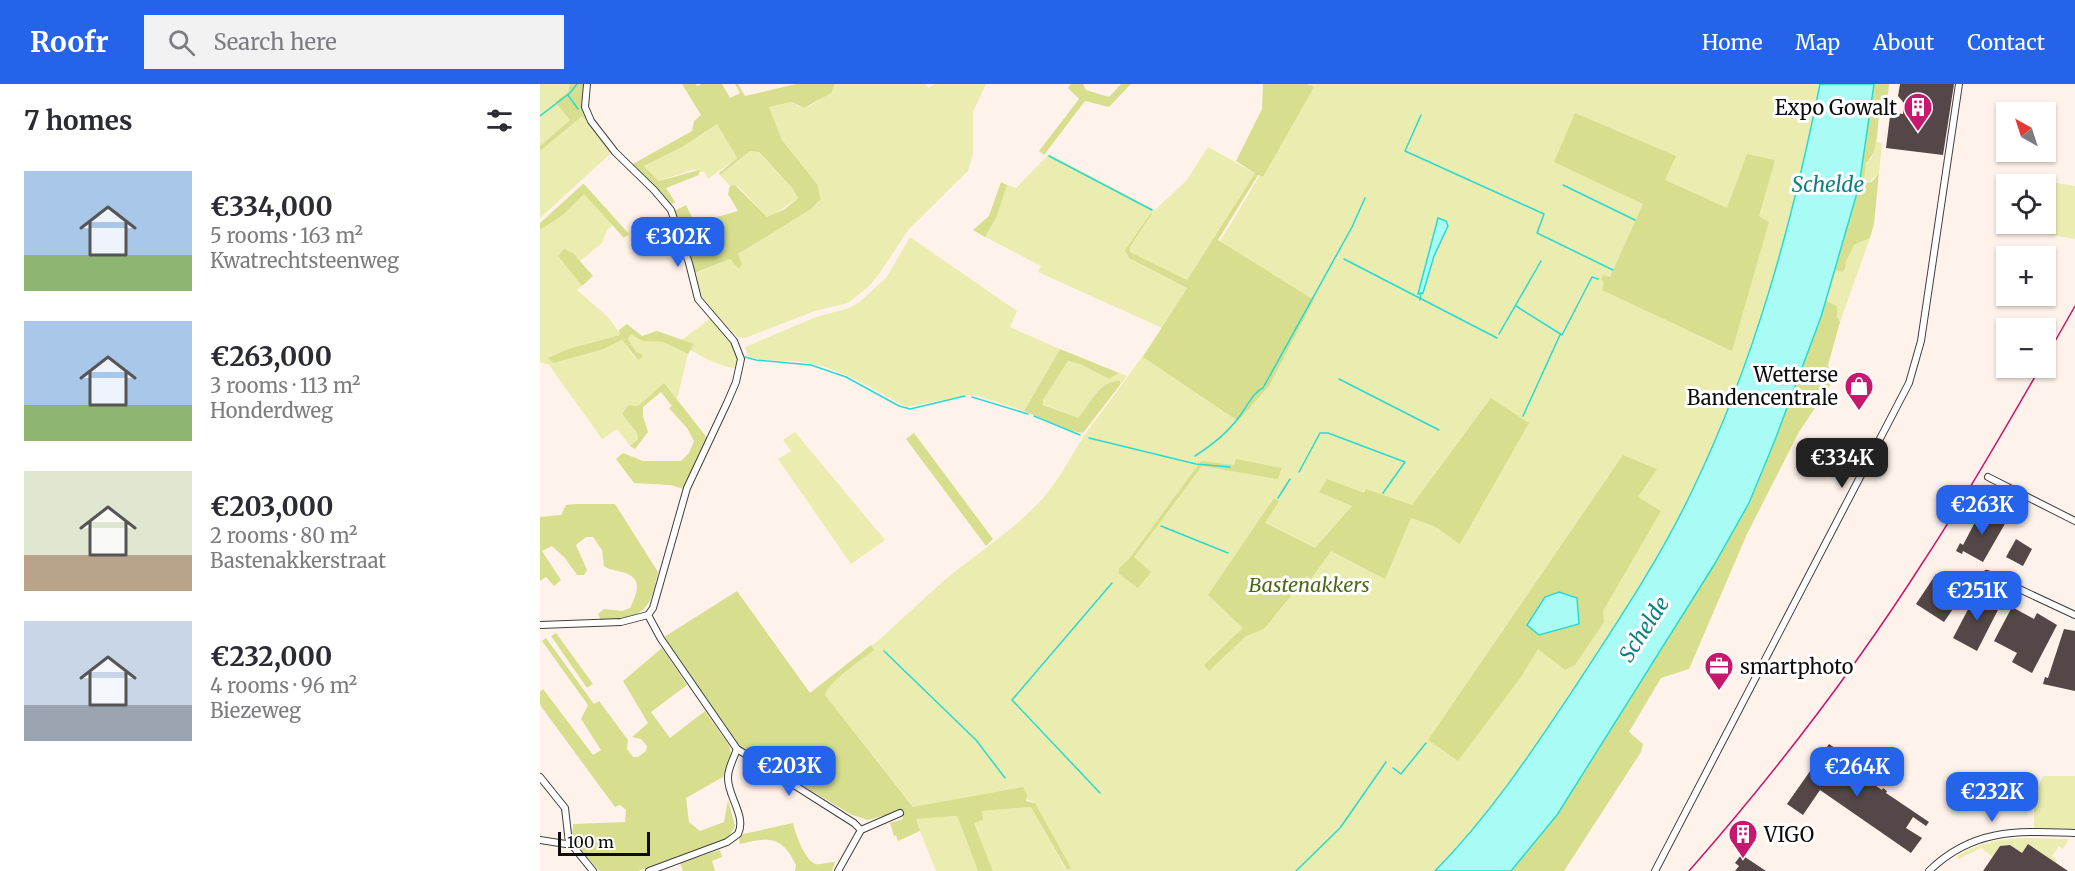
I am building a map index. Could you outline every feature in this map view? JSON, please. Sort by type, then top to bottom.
[{"type":"street","points":[[540,625],[621,622],[648,615],[653,609],[687,488],[730,396],[741,359],[734,341],[698,299],[689,263],[671,210],[615,152],[591,121],[585,107],[587,84]]},
{"type":"street","points":[[1655,871],[1909,383],[1921,341],[1959,84]]},
{"type":"street","points":[[1988,477],[2075,522]]},
{"type":"street","points":[[1988,574],[2075,615]]},
{"type":"street","points":[[648,615],[661,639],[737,749],[854,822],[861,833]]},
{"type":"street","points":[[649,871],[727,842],[738,834],[740,820],[728,780],[729,768],[737,749]]},
{"type":"street","points":[[540,777],[566,808],[569,843],[594,871]]},
{"type":"street","points":[[838,871],[861,833],[900,813]]},
{"type":"street","points":[[1929,871],[1952,852],[1990,835],[2035,831],[2075,833]]},
{"type":"street","points":[[540,840],[569,843]]},
{"type":"green space","points":[[540,84],[570,84],[568,92],[555,102],[570,120],[540,146]]},
{"type":"green space","points":[[570,84],[585,84],[582,108],[587,119],[586,121],[582,116],[540,151],[540,146],[570,120],[555,102],[568,92]]},
{"type":"green space","points":[[682,84],[696,84],[697,86],[722,84],[730,98],[740,93],[735,84],[738,84],[745,96],[796,84],[835,84],[831,93],[804,108],[792,102],[769,107],[782,140],[817,184],[821,199],[811,209],[738,254],[742,264],[739,269],[730,259],[695,273],[674,211],[686,205],[695,223],[738,211],[728,194],[730,186],[735,185],[767,217],[785,209],[798,198],[793,189],[759,152],[750,151],[720,175],[719,173],[737,158],[717,124],[682,147],[644,166],[659,181],[699,170],[699,175],[666,188],[675,202],[670,205],[631,165],[692,131],[694,121],[701,115]]},
{"type":"green space","points":[[835,84],[925,84],[929,88],[934,84],[986,84],[973,112],[973,154],[968,171],[909,229],[877,277],[848,303],[815,311],[745,338],[738,337],[705,303],[695,274],[730,259],[735,264],[738,254],[818,203],[821,198],[817,184],[782,140],[769,107],[792,102],[801,107],[809,106],[827,95]]},
{"type":"green space","points":[[1071,84],[1083,84],[1086,90],[1109,97],[1121,84],[1131,84],[1109,107],[1085,101],[1044,155],[1039,151],[1079,99],[1068,88]]},
{"type":"green space","points":[[1263,84],[1307,84],[1314,87],[1263,177],[1258,175],[1218,240],[1314,300],[1269,386],[1238,421],[1143,357],[1187,288],[1129,258],[1125,250],[1151,213],[1130,247],[1130,252],[1187,280],[1255,173],[1236,161],[1262,109]]},
{"type":"green space","name":"Bastenakkers","points":[[1310,84],[1820,84],[1797,188],[1769,291],[1735,391],[1693,489],[1639,586],[1546,731],[1494,803],[1435,871],[993,871],[974,823],[982,811],[1031,807],[1066,870],[1069,869],[1034,802],[1022,798],[916,810],[819,688],[866,651],[952,574],[1019,522],[1050,490],[1088,430],[1201,271],[1281,139]]},
{"type":"green space","points":[[1874,84],[1889,84],[1886,116],[1879,116],[1875,148],[1866,163],[1864,183],[1872,182],[1879,173],[1874,224],[1870,238],[1854,245],[1842,272],[1833,270],[1859,186]]},
{"type":"green space","points":[[1575,113],[1676,156],[1665,180],[1727,208],[1747,154],[1775,160],[1759,216],[1769,222],[1732,351],[1602,290],[1604,283],[1601,279],[1603,275],[1610,277],[1643,204],[1554,162]]},
{"type":"green space","points":[[582,115],[610,150],[610,154],[540,218],[540,151]]},
{"type":"green space","points":[[717,124],[737,158],[708,179],[704,171],[700,173],[695,169],[659,181],[644,166],[682,147]]},
{"type":"green space","points":[[1875,141],[1882,143],[1879,173],[1867,184],[1864,183],[1866,163],[1872,158]]},
{"type":"green space","points":[[1208,147],[1255,173],[1187,280],[1129,252],[1152,215],[1125,250],[1129,258],[1187,288],[1162,328],[1038,272],[1041,266],[985,237],[997,216],[1007,185],[1016,188],[1049,154],[1155,210],[1187,180]]},
{"type":"green space","points":[[753,150],[758,152],[793,189],[798,198],[770,217],[767,217],[740,188],[735,185],[730,186],[720,175]]},
{"type":"green space","points":[[1001,182],[1007,185],[997,216],[985,237],[973,230],[989,216]]},
{"type":"green space","points":[[2056,183],[2075,186],[2075,239],[2046,234],[2056,234]]},
{"type":"green space","points":[[583,184],[629,234],[624,238],[584,194],[563,215],[540,230],[540,223]]},
{"type":"green space","points":[[584,193],[613,225],[607,230],[602,243],[580,261],[573,253],[558,256],[582,286],[577,290],[608,317],[621,335],[571,348],[561,360],[604,349],[622,340],[635,358],[642,354],[636,352],[628,339],[631,334],[642,341],[663,342],[688,354],[677,399],[663,384],[638,406],[628,405],[622,414],[637,433],[638,439],[630,446],[617,429],[602,439],[549,365],[540,362],[540,230],[563,215]]},
{"type":"green space","points":[[910,237],[1017,311],[1010,327],[1060,349],[1024,411],[979,396],[969,395],[906,407],[835,370],[801,362],[748,356],[745,347],[816,317],[849,308],[858,303],[886,278]]},
{"type":"green space","points":[[1870,238],[1840,322],[1837,317],[1837,306],[1825,300],[1833,270],[1842,272],[1854,245]]},
{"type":"green space","points":[[564,249],[573,253],[593,276],[582,286],[558,256]]},
{"type":"green space","points":[[1825,300],[1837,306],[1837,317],[1840,322],[1828,365],[1833,381],[1799,432],[1747,534],[1689,669],[1661,678],[1629,732],[1643,744],[1641,752],[1564,871],[1511,871],[1557,815],[1714,565],[1749,503],[1775,440]]},
{"type":"green space","points":[[710,319],[735,347],[737,368],[707,359],[690,350],[693,345],[680,341]]},
{"type":"green space","points":[[627,324],[642,336],[657,331],[694,344],[688,354],[663,342],[642,341],[631,334],[628,339],[636,352],[642,354],[642,358],[638,360],[622,340],[604,349],[553,363],[548,358],[571,348],[620,335],[619,330]]},
{"type":"green space","points":[[1060,349],[1119,373],[1109,379],[1080,364],[1068,361],[1043,400],[1043,405],[1078,418],[1101,389],[1120,381],[1120,385],[1083,433],[1072,431],[1024,411]]},
{"type":"green space","points":[[1068,361],[1080,364],[1109,379],[1119,373],[1127,376],[1120,385],[1120,381],[1078,418],[1073,418],[1043,404],[1043,400]]},
{"type":"green space","points":[[664,383],[708,439],[684,489],[670,485],[634,483],[616,459],[623,453],[643,461],[681,461],[689,453],[694,441],[687,428],[669,408],[672,406],[661,392],[643,407],[648,432],[635,449],[630,446],[638,439],[637,433],[622,414],[628,405],[638,406]]},
{"type":"green space","points":[[1491,398],[1529,423],[1460,544],[1434,526],[1411,518],[1385,579],[1331,551],[1311,579],[1307,576],[1264,629],[1246,636],[1209,671],[1204,665],[1243,628],[1208,595],[1274,498],[1279,501],[1265,523],[1315,548],[1352,506],[1319,492],[1327,479],[1364,493],[1366,489],[1412,505]]},
{"type":"green space","points":[[795,432],[885,540],[851,564],[778,459],[791,451],[783,440]]},
{"type":"green space","points":[[914,433],[993,539],[986,546],[906,439]]},
{"type":"green space","points":[[1623,455],[1657,469],[1638,497],[1661,511],[1603,611],[1604,622],[1575,665],[1565,670],[1538,649],[1521,677],[1458,761],[1428,740]]},
{"type":"green space","points":[[1236,459],[1282,468],[1278,479],[1202,466],[1134,557],[1151,572],[1138,588],[1119,574],[1119,568],[1129,559],[1201,461],[1234,465]]},
{"type":"green space","points":[[615,504],[658,572],[651,597],[642,611],[626,617],[601,620],[598,614],[604,609],[622,611],[630,608],[637,585],[632,576],[604,566],[602,550],[593,537],[586,537],[576,545],[587,570],[584,575],[577,575],[565,558],[552,546],[542,551],[561,580],[554,586],[546,577],[540,581],[540,517],[561,515],[566,505]]},
{"type":"green space","points":[[737,591],[810,693],[871,645],[874,650],[839,677],[825,695],[913,807],[1023,787],[1027,794],[1026,801],[1035,803],[1071,868],[1067,870],[1031,807],[982,811],[983,820],[974,823],[993,871],[978,871],[957,816],[916,819],[920,831],[898,841],[890,823],[903,819],[900,811],[868,820],[852,815],[740,748],[664,637]]},
{"type":"green space","points":[[556,633],[593,684],[587,688],[551,636]]},
{"type":"green space","points":[[546,638],[594,704],[599,701],[628,740],[627,749],[633,757],[638,757],[646,751],[647,746],[641,739],[632,737],[648,723],[623,681],[662,648],[687,685],[651,712],[670,738],[705,711],[730,747],[731,755],[723,777],[686,798],[689,822],[700,831],[724,822],[728,800],[735,826],[729,836],[717,844],[638,871],[599,871],[572,839],[573,824],[625,822],[626,810],[620,805],[615,807],[540,705],[540,692],[543,689],[593,755],[601,750],[581,719],[588,705],[542,641]]},
{"type":"green space","points":[[2043,776],[2075,776],[2075,829],[2034,828],[2034,797]]},
{"type":"green space","points":[[957,816],[978,871],[936,871],[915,819]]},
{"type":"green space","points":[[793,823],[798,840],[808,858],[816,864],[835,862],[832,871],[795,871],[796,865],[791,855],[780,843],[759,840],[740,844],[739,839],[743,834]]},
{"type":"green space","points":[[2026,838],[2069,839],[2063,849],[2059,846],[2052,856],[2057,860],[2056,863],[2028,844],[2022,853],[2010,845],[2000,846],[1993,857],[1981,848],[1957,860],[1958,855],[1983,844]]},
{"type":"green space","points":[[720,850],[722,857],[712,861],[715,871],[683,871],[680,863]]},
{"type":"water","name":"Schelde","points":[[1820,84],[1874,84],[1859,186],[1821,317],[1749,503],[1714,565],[1557,815],[1511,871],[1435,871],[1475,827],[1544,733],[1638,588],[1681,514],[1715,440],[1753,341],[1784,240]]},
{"type":"water","points":[[1438,218],[1446,221],[1448,226],[1434,256],[1423,293],[1418,294]]},
{"type":"water","points":[[1559,592],[1577,598],[1579,624],[1539,635],[1527,625],[1545,597]]},
{"type":"building","name":"Expo Gowalt","points":[[1900,84],[1954,84],[1943,155],[1886,148],[1890,116],[1894,117],[1895,113],[1903,114],[1904,103],[1898,96]]},
{"type":"building","points":[[1982,509],[2006,522],[1983,562],[1963,551],[1962,554],[1956,551],[1960,543],[1963,545]]},
{"type":"building","points":[[2016,539],[2032,549],[2023,566],[2006,557]]},
{"type":"building","points":[[1936,574],[1964,593],[1944,622],[1916,604]]},
{"type":"building","points":[[1990,596],[2002,602],[1977,651],[1953,638],[1974,598],[1984,603]]},
{"type":"building","points":[[2012,607],[2034,619],[2037,613],[2057,625],[2032,673],[2012,662],[2017,653],[1994,641]]},
{"type":"building","points":[[2064,629],[2075,631],[2075,691],[2043,684],[2045,677],[2048,678]]},
{"type":"building","points":[[1829,744],[1845,755],[1840,761],[1882,790],[1883,788],[1887,791],[1886,793],[1929,822],[1926,826],[1913,817],[1906,828],[1922,838],[1911,853],[1820,790],[1803,815],[1787,804]]},
{"type":"building","points":[[2028,844],[2068,871],[1983,871],[2000,846],[2010,845],[2022,853]]},
{"type":"building","name":"VIGO","points":[[1741,855],[1766,871],[1735,871],[1739,866],[1735,863]]},
{"type":"waterway","points":[[540,116],[570,93],[577,84]]},
{"type":"waterway","points":[[568,95],[578,109]]},
{"type":"waterway","points":[[1421,115],[1405,151],[1544,214],[1537,233],[1613,270]]},
{"type":"waterway","points":[[1049,156],[1152,210]]},
{"type":"waterway","points":[[1563,185],[1635,220]]},
{"type":"waterway","points":[[1195,456],[1228,430],[1255,394],[1263,388],[1352,227],[1365,198]]},
{"type":"waterway","points":[[1344,259],[1497,338]]},
{"type":"waterway","points":[[1499,334],[1541,261]]},
{"type":"waterway","points":[[1516,306],[1562,335],[1592,277],[1598,279]]},
{"type":"waterway","points":[[1420,300],[1421,293]]},
{"type":"waterway","points":[[1523,416],[1560,335]]},
{"type":"waterway","points":[[745,357],[811,365],[846,377],[899,406],[910,409],[965,396]]},
{"type":"waterway","points":[[1339,379],[1439,430]]},
{"type":"waterway","points":[[972,397],[1028,414]]},
{"type":"waterway","points":[[1034,416],[1080,435]]},
{"type":"waterway","points":[[1299,472],[1320,433],[1328,433],[1405,462],[1383,493]]},
{"type":"waterway","points":[[1089,438],[1196,464],[1230,467]]},
{"type":"waterway","points":[[1278,498],[1290,479]]},
{"type":"waterway","points":[[1161,526],[1228,553]]},
{"type":"waterway","points":[[1100,793],[1012,700],[1112,583]]},
{"type":"waterway","points":[[884,651],[976,740],[1005,778]]},
{"type":"waterway","points":[[1393,768],[1401,774],[1426,743]]},
{"type":"waterway","points":[[1296,871],[1340,828],[1386,762]]},
{"type":"railway","points":[[2056,339],[2075,306]]},
{"type":"railway","points":[[1689,871],[1813,720],[1871,640],[1955,512],[2034,378]]},
{"type":"place","name":"Expo Gowalt","points":[[1918,132]]},
{"type":"place","name":"Wetterse Bandencentrale","points":[[1859,412]]},
{"type":"place","name":"smartphoto","points":[[1719,692]]},
{"type":"place","name":"VIGO","points":[[1743,860]]}]
